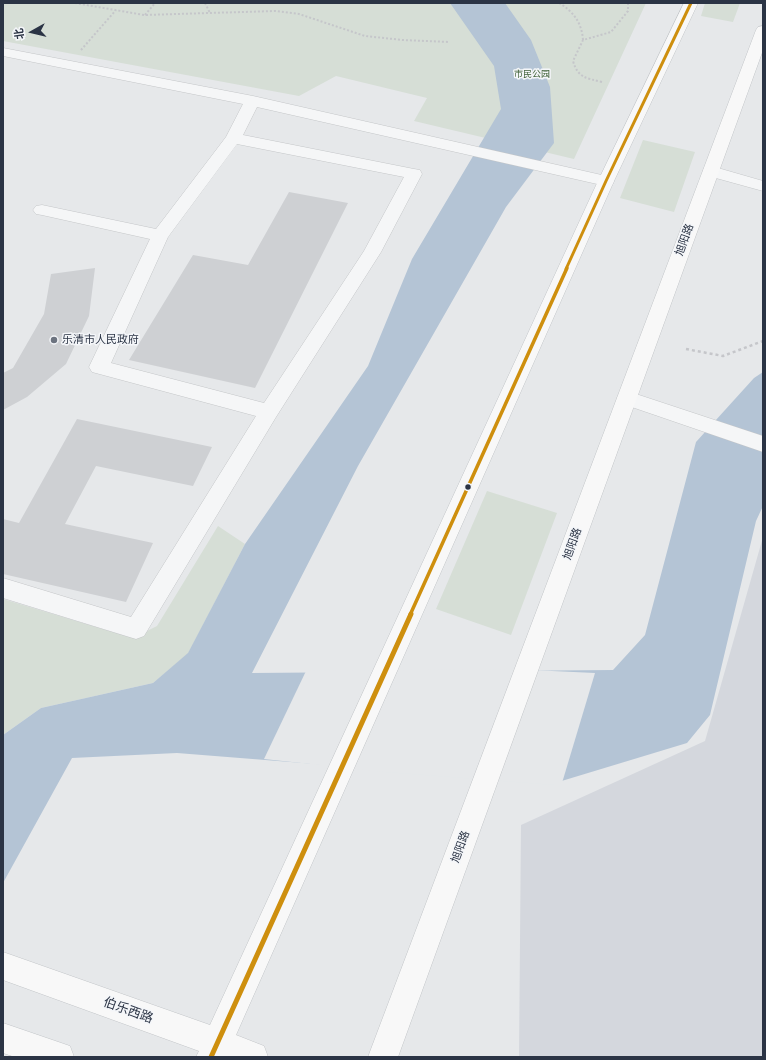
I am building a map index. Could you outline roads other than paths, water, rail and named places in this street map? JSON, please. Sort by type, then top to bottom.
[{"type":"main road","points":[[215,1050],[606,181],[691,3]]},
{"type":"main road","name":"旭阳路","points":[[383,1057],[763,30]]},
{"type":"main road","name":"伯乐西路","points":[[3,966],[215,1050],[253,1057]]},
{"type":"main road","points":[[3,1038],[59,1057]]},
{"type":"street","points":[[3,52],[253,101],[470,148],[606,181]]},
{"type":"street","points":[[253,101],[233,138],[160,236],[99,366],[269,412]]},
{"type":"street","points":[[3,588],[136,629],[269,412],[372,252],[414,174],[233,138]]},
{"type":"street","points":[[711,172],[763,186]]},
{"type":"street","points":[[42,210],[160,236]]},
{"type":"street","points":[[627,398],[763,444]]},
{"type":"water","points":[[450,3],[505,3],[531,40],[550,87],[554,143],[506,207],[358,466],[252,673],[613,670],[645,635],[696,442],[754,378],[763,372],[763,506],[756,521],[710,715],[687,743],[555,783],[177,753],[72,758],[3,883],[3,735],[41,708],[153,683],[188,653],[245,544],[368,366],[412,259],[501,109],[494,66]]},
{"type":"place","name":"乐清市人民政府","points":[[54,340]]},
{"type":"park label","name":"市民公园","points":[[532,75]]}]
